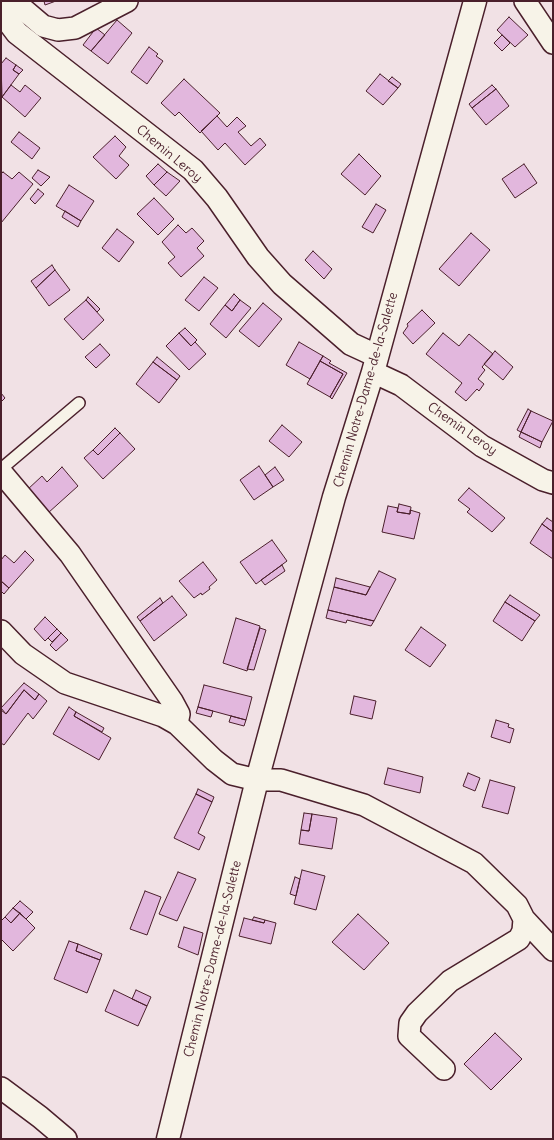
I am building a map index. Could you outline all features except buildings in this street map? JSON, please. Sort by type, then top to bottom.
[{"type":"street","points":[[11,1],[33,16],[43,26],[58,30],[75,28],[126,1]]},
{"type":"street","name":"Chemin Notre-Dame-de-la-Salette","points":[[168,1139],[258,780],[334,497],[375,364],[475,1]]},
{"type":"street","points":[[525,1],[553,43]]},
{"type":"street","name":"Chemin Leroy","points":[[1,12],[17,33],[193,170],[218,198],[258,257],[282,284],[351,344],[401,385],[482,446],[543,480],[553,483]]},
{"type":"street","points":[[1,470],[75,560],[172,701],[179,714],[177,724]]},
{"type":"street","points":[[1,631],[24,654],[65,683],[163,716],[177,724],[214,760],[232,774],[258,780],[281,780],[371,809],[474,863],[517,905],[524,919],[553,950]]},
{"type":"street","points":[[444,1069],[409,1036],[410,1023],[417,1013],[450,981],[519,938],[523,930],[524,919]]},
{"type":"street","points":[[1,1088],[40,1117],[66,1139]]},
{"type":"lane","points":[[1,470],[79,403]]}]
